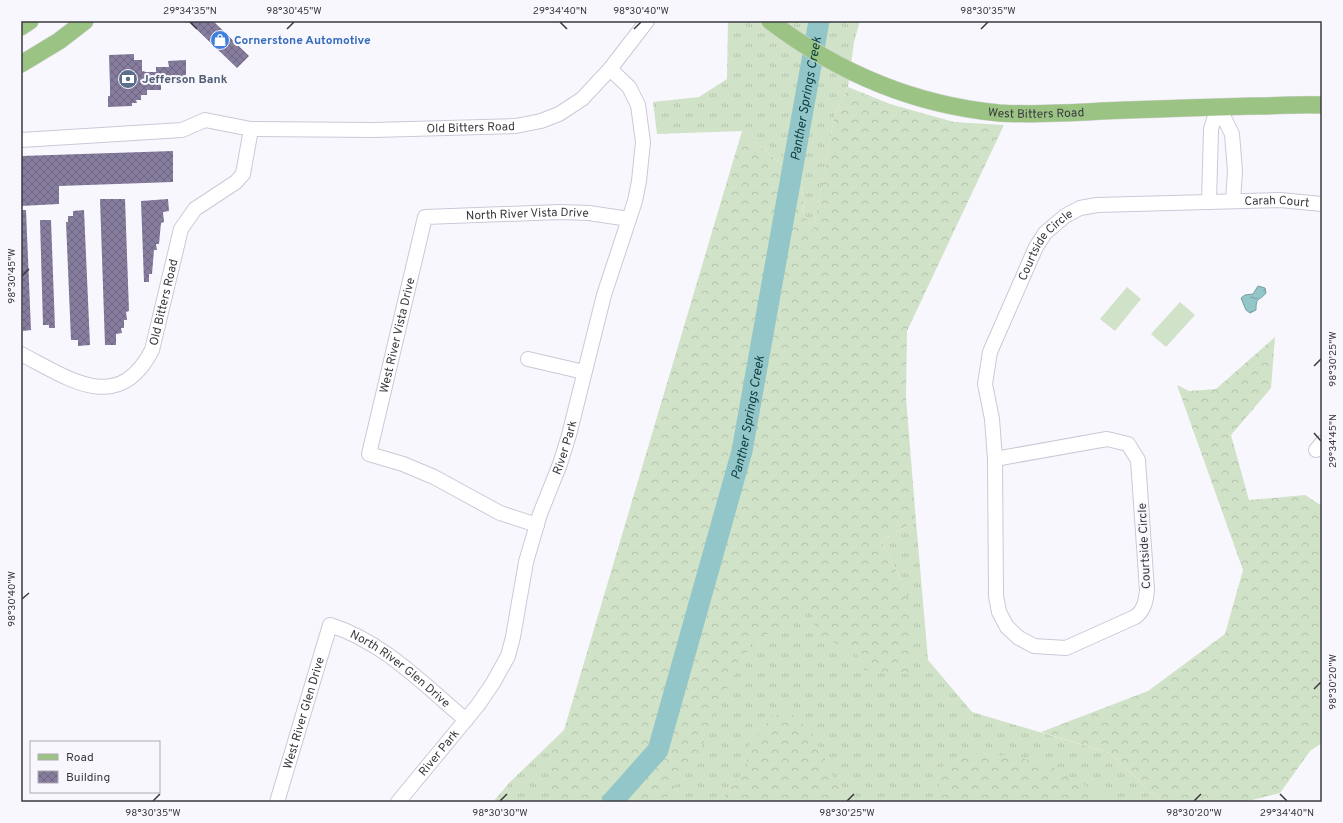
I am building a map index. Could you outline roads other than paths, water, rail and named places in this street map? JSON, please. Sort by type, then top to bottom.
[{"type":"main road","points":[[21,27],[30,21]]},
{"type":"main road","points":[[21,64],[59,40],[85,21]]},
{"type":"main road","name":"West Bitters Road","points":[[770,21],[794,39],[832,63],[857,75],[914,97],[958,107],[998,112],[1049,114],[1218,106],[1322,105]]},
{"type":"street","name":"Old Bitters Road","points":[[21,140],[82,135],[182,130],[205,120],[251,129],[374,130],[516,126],[541,121],[559,114],[582,98],[610,69],[647,21]]},
{"type":"street","name":"River Park","points":[[398,802],[466,720],[493,683],[508,656],[519,611],[526,562],[537,525],[569,435],[604,295],[639,181],[643,142],[638,105],[629,87],[610,69]]},
{"type":"street","points":[[1218,106],[1232,134],[1235,171],[1233,202]]},
{"type":"street","points":[[1210,202],[1212,129],[1218,106]]},
{"type":"street","name":"Old Bitters Road","points":[[21,354],[87,386],[111,387],[138,371],[152,350],[181,229],[195,209],[236,182],[242,174],[251,129]]},
{"type":"street","name":"Carah Court","points":[[1233,202],[1280,200],[1322,204]]},
{"type":"street","name":"Courtside Circle","points":[[995,459],[1107,439],[1128,444],[1138,460],[1144,544],[1147,590],[1145,603],[1140,614],[1066,648],[1034,646],[1019,638],[1007,627],[999,612],[996,596],[995,459],[992,419],[985,384],[987,360],[1036,247],[1046,233],[1065,216],[1080,208],[1097,204],[1233,202]]},
{"type":"street","name":"North River Vista Drive","points":[[425,217],[560,212],[589,213],[628,219]]},
{"type":"street","name":"West River Vista Drive","points":[[425,217],[369,454],[403,464],[434,477],[500,513],[537,525]]},
{"type":"street","points":[[528,359],[584,372]]},
{"type":"street","name":"North River Glen Drive","points":[[330,625],[349,631],[376,645],[466,720]]},
{"type":"street","name":"West River Glen Drive","points":[[277,802],[330,625]]},
{"type":"water","points":[[1258,286],[1265,288],[1266,293],[1257,301],[1256,310],[1250,313],[1246,310],[1241,298],[1245,295],[1253,294]]},
{"type":"waterway","name":"Panther Springs Creek","points":[[612,802],[658,750],[742,451],[819,21]]},
{"type":"place","name":"Cornerstone Automotive","points":[[220,40]]},
{"type":"place","name":"Jefferson Bank","points":[[128,79]]}]
